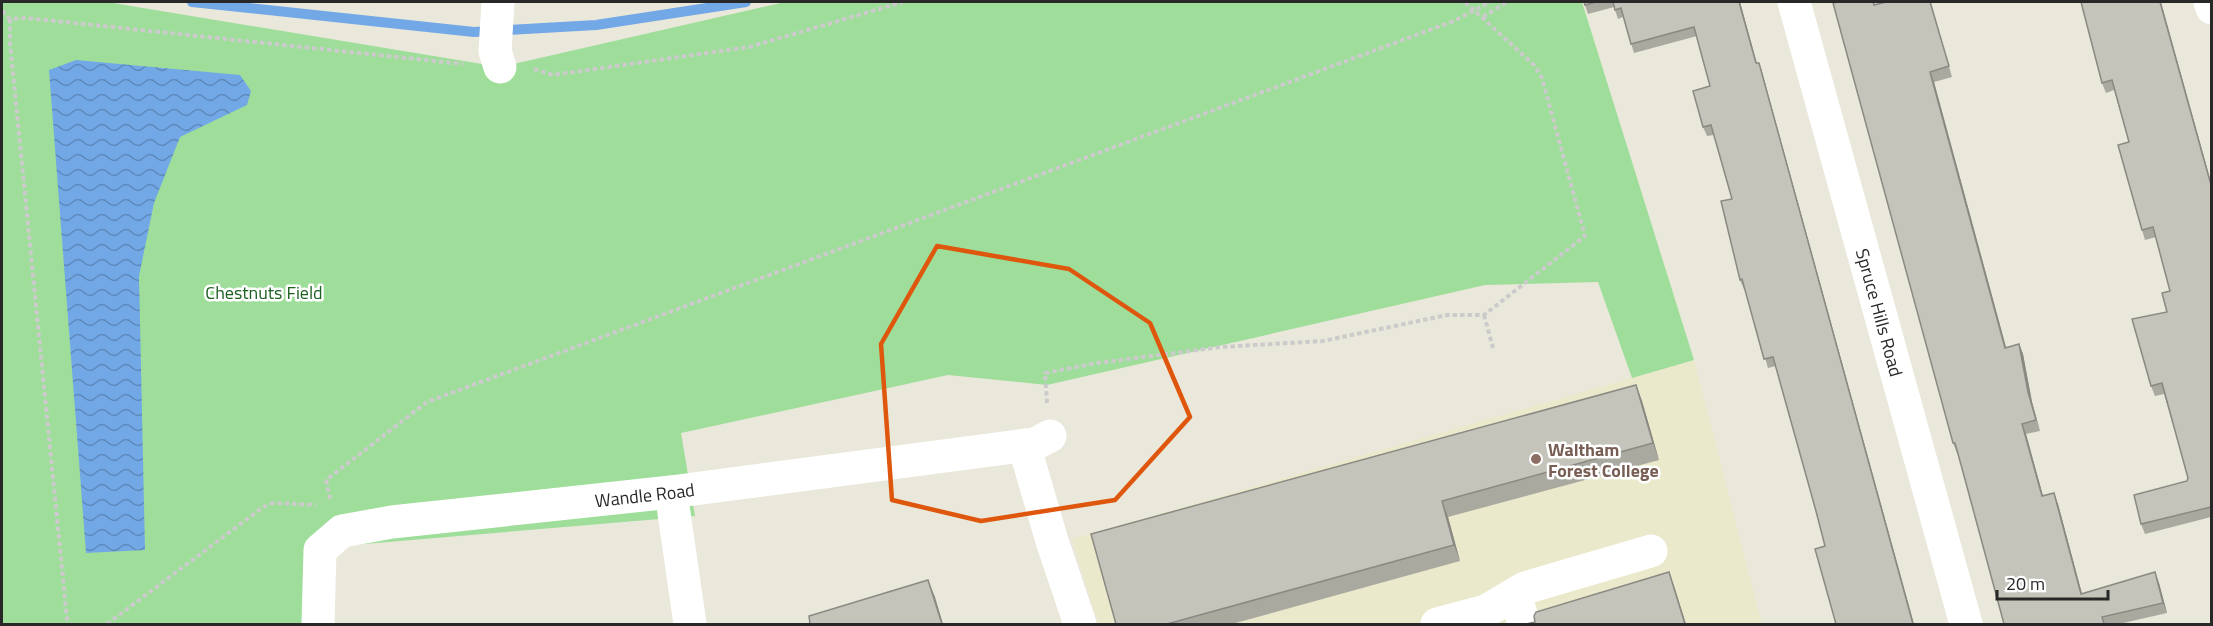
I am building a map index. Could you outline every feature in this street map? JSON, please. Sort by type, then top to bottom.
[{"type":"street","points":[[498,2],[498,59]]},
{"type":"street","name":"Spruce Hills Road","points":[[1794,2],[1966,624]]},
{"type":"street","points":[[2210,2],[2211,8]]},
{"type":"street","points":[[1037,440],[1052,541],[1080,624]]},
{"type":"street","name":"Wandle Road","points":[[318,624],[320,550],[342,531],[392,522],[671,492],[1037,440]]},
{"type":"street","points":[[671,492],[690,624]]},
{"type":"street","points":[[1437,624],[1486,611],[1519,609],[1524,588],[1651,551]]},
{"type":"path","points":[[10,19],[27,18],[409,59],[498,59],[553,75],[749,47],[903,2]]},
{"type":"path","points":[[1037,440],[1045,373],[1097,363],[1221,347],[1323,341],[1447,315],[1484,315],[1585,236],[1542,78],[1535,66],[1465,2]]},
{"type":"path","points":[[332,506],[326,480],[427,402],[1443,25],[1490,2]]},
{"type":"path","points":[[1483,17],[1507,2]]},
{"type":"path","points":[[2,11],[10,19],[10,43],[67,619],[70,624]]},
{"type":"path","points":[[1484,315],[1493,348]]},
{"type":"path","points":[[107,624],[263,507],[273,503],[320,505]]},
{"type":"highlighted area","points":[[937,246],[1069,269],[1150,323],[1190,417],[1115,500],[981,521],[892,500],[881,344]]},
{"type":"shaded area","name":"Waltham Forest College","points":[[1694,360],[1762,624],[1098,624],[1072,539]]},
{"type":"green space","name":"Chestnuts Field","points":[[2,2],[107,2],[500,67],[785,2],[1582,2],[1694,360],[1632,378],[1598,282],[1485,285],[1047,385],[948,375],[681,433],[695,516],[328,547],[332,624],[2,624]]},
{"type":"water","points":[[76,60],[240,75],[251,91],[247,105],[180,137],[154,203],[139,276],[145,550],[86,553],[49,70]]},
{"type":"building","points":[[1613,2],[1739,2],[1756,63],[1759,63],[1913,624],[1836,624],[1815,549],[1825,546],[1816,511],[1773,357],[1764,359],[1742,279],[1740,280],[1721,201],[1732,199],[1711,125],[1703,127],[1693,91],[1710,86],[1694,27],[1631,44],[1621,8],[1615,10]]},
{"type":"building","points":[[1873,2],[1874,5],[1886,2],[1930,2],[1949,66],[1930,72],[2005,348],[2019,344],[2036,420],[2022,424],[2042,496],[2054,493],[2081,594],[2155,572],[2163,603],[2102,617],[2104,624],[2004,624],[1833,3]]},
{"type":"building","points":[[2081,2],[2160,2],[2211,185],[2211,507],[2141,524],[2134,495],[2187,481],[2188,478],[2162,383],[2151,386],[2132,319],[2167,312],[2162,293],[2170,291],[2153,227],[2142,230],[2118,145],[2129,142],[2112,80],[2102,83]]},
{"type":"building","points":[[1636,385],[1653,443],[1442,501],[1454,545],[1167,624],[1116,624],[1091,534]]},
{"type":"building","points":[[1669,572],[1685,624],[1526,624],[1535,622],[1536,612]]},
{"type":"building","points":[[928,580],[942,624],[810,624],[809,616]]},
{"type":"waterway","points":[[192,2],[474,32],[596,25],[746,2]]},
{"type":"place","name":"Waltham Forest College","points":[[1536,459]]}]
